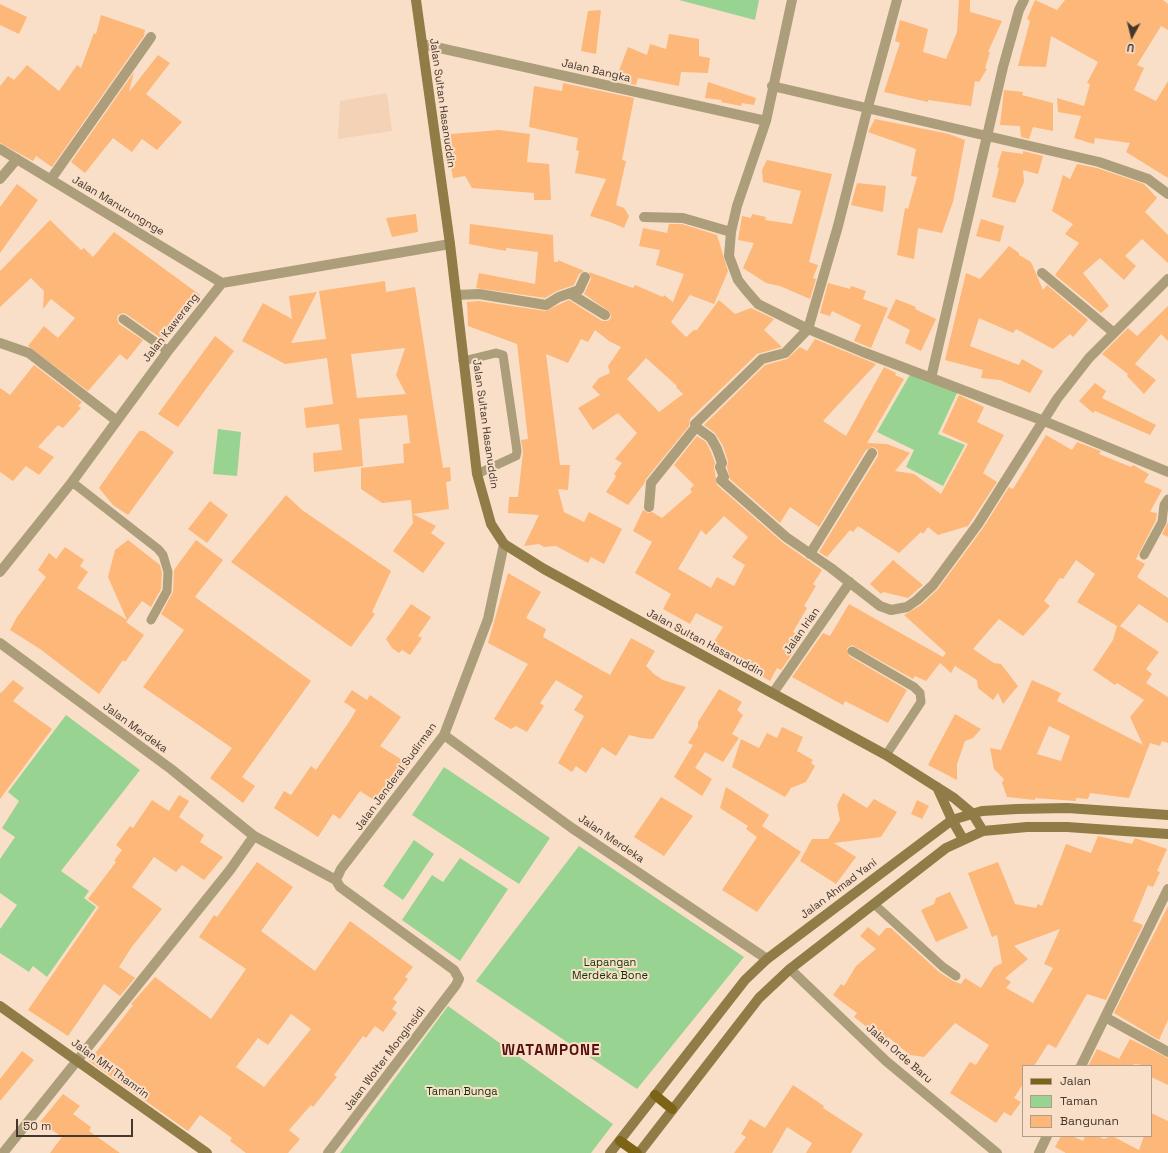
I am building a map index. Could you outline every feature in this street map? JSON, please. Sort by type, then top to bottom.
[{"type":"main road","name":"Jalan Sultan Hasanuddin","points":[[416,0],[450,244],[477,474],[491,524],[504,544],[544,569],[886,755],[954,798],[972,813],[983,831]]},
{"type":"main road","points":[[937,788],[963,839]]},
{"type":"main road","name":"Jalan Ahmad Yani","points":[[610,1153],[744,980],[767,959],[952,820],[972,813],[1016,809],[1067,808],[1168,815]]},
{"type":"main road","points":[[620,1141],[638,1153],[759,998],[790,969],[946,848],[983,831],[1027,828],[1067,827],[1168,834]]},
{"type":"main road","name":"Jalan MH Thamrin","points":[[0,1006],[78,1060],[203,1152]]},
{"type":"main road","points":[[655,1096],[672,1109]]},
{"type":"street","points":[[792,0],[772,86],[766,121],[737,206],[731,232],[729,256],[738,280],[748,293],[758,304],[808,329],[1044,421],[1168,472]]},
{"type":"street","points":[[649,507],[651,483],[696,427],[695,424],[762,359],[785,353],[808,329],[838,226],[897,0]]},
{"type":"street","points":[[931,378],[1003,67],[1019,10],[1024,0]]},
{"type":"street","points":[[50,179],[151,37]]},
{"type":"street","name":"Jalan Bangka","points":[[422,44],[766,121]]},
{"type":"street","points":[[772,86],[868,107],[986,137],[1099,162],[1148,179],[1168,194]]},
{"type":"street","name":"Jalan Manurungnge","points":[[0,149],[222,284]]},
{"type":"street","points":[[0,179],[17,159]]},
{"type":"street","points":[[644,217],[683,218],[731,232]]},
{"type":"street","points":[[222,284],[450,244]]},
{"type":"street","points":[[1042,273],[1113,332]]},
{"type":"street","points":[[456,295],[480,294],[541,306],[546,305],[559,297],[579,290],[585,277]]},
{"type":"street","points":[[696,427],[711,438],[718,449],[724,477],[722,480],[786,537],[850,582],[880,606],[891,610],[906,607],[917,600],[933,584],[978,524],[1057,399],[1069,383],[1113,332],[1168,279]]},
{"type":"street","name":"Jalan Kawerang","points":[[0,572],[72,482],[168,351],[222,284]]},
{"type":"street","points":[[571,294],[605,315]]},
{"type":"street","points":[[0,343],[29,353],[117,421]]},
{"type":"street","points":[[810,554],[872,453]]},
{"type":"street","name":"Jalan Jenderal Sudirman","points":[[336,880],[341,869],[444,735],[488,619],[504,544]]},
{"type":"street","name":"Jalan Irian","points":[[773,693],[850,582]]},
{"type":"street","name":"Jalan Merdeka","points":[[0,643],[171,769],[254,836],[336,880]]},
{"type":"street","name":"Jalan Merdeka","points":[[444,735],[572,828],[767,959]]},
{"type":"street","points":[[3,1153],[230,870],[254,836]]},
{"type":"street","name":"Jalan Wolter Monginsidi","points":[[328,1153],[456,985],[459,979],[454,970],[340,887],[336,880]]},
{"type":"street","points":[[1081,1065],[1168,890]]},
{"type":"street","name":"Jalan Orde Baru","points":[[790,969],[886,1061],[997,1153]]},
{"type":"street","points":[[1105,1017],[1168,1052]]},
{"type":"street","points":[[1039,1153],[1047,1137]]},
{"type":"lane","points":[[123,319],[168,351]]},
{"type":"lane","points":[[463,360],[496,353],[503,355],[517,451],[516,456],[477,474]]},
{"type":"lane","points":[[72,482],[158,549],[163,555],[168,572],[167,591],[151,620]]},
{"type":"lane","points":[[1144,556],[1162,522],[1164,505],[1168,499]]},
{"type":"lane","points":[[852,651],[914,687],[920,693],[921,702],[886,755]]},
{"type":"lane","points":[[874,904],[942,967],[956,976]]},
{"type":"shaded area","points":[[387,93],[392,131],[338,139],[340,101]]},
{"type":"green space","points":[[679,0],[759,0],[755,20]]},
{"type":"green space","points":[[911,373],[958,391],[938,434],[965,445],[943,486],[906,467],[914,450],[877,432]]},
{"type":"green space","points":[[218,429],[241,432],[237,476],[213,474]]},
{"type":"green space","points":[[66,715],[140,770],[61,871],[89,891],[84,898],[96,907],[47,977],[33,966],[29,972],[0,953],[0,929],[17,905],[0,893],[0,859],[15,837],[2,828],[19,801],[8,792]]},
{"type":"green space","points":[[444,767],[550,838],[519,884],[412,815]]},
{"type":"green space","points":[[414,840],[434,854],[403,900],[383,886]]},
{"type":"green space","name":"Lapangan Merdeka Bone","points":[[579,846],[744,957],[637,1089],[476,981]]},
{"type":"green space","points":[[460,858],[508,889],[460,961],[402,920],[432,875],[443,882]]},
{"type":"green space","name":"Taman Bunga","points":[[448,1006],[613,1124],[591,1153],[340,1153]]},
{"type":"building","points":[[959,0],[970,0],[970,12],[1002,21],[988,52],[990,52],[985,68],[987,69],[979,82],[975,81],[971,106],[928,100],[928,102],[884,92],[900,43],[895,41],[900,20],[928,29],[923,52],[946,59],[957,32]]},
{"type":"building","points":[[1035,0],[1057,10],[1065,0],[1163,0],[1168,4],[1168,30],[1161,26],[1137,65],[1144,68],[1134,90],[1156,101],[1168,81],[1168,178],[1126,152],[1130,143],[1095,138],[1094,144],[1074,138],[1081,116],[1058,112],[1057,98],[1084,106],[1090,84],[1087,83],[1098,62],[1051,36],[1046,67],[1018,66],[1030,21],[1027,19]]},
{"type":"building","points":[[0,4],[27,17],[19,34],[0,25]]},
{"type":"building","points":[[601,10],[596,54],[581,51],[588,11]]},
{"type":"building","points":[[101,15],[145,30],[144,36],[52,167],[36,156],[33,161],[0,143],[0,86],[8,76],[14,80],[27,65],[59,91],[77,65],[81,68],[94,33],[96,34]]},
{"type":"building","points":[[669,34],[699,39],[699,56],[710,58],[708,73],[681,72],[679,86],[638,78],[636,85],[615,81],[628,47],[647,55],[650,44],[666,49]]},
{"type":"building","points":[[158,55],[170,63],[146,94],[182,122],[157,150],[142,139],[132,152],[113,138],[85,173],[71,162],[134,72],[129,92]]},
{"type":"building","points":[[708,82],[756,98],[754,105],[742,103],[741,106],[721,102],[722,100],[705,98]]},
{"type":"building","points":[[563,83],[634,98],[622,160],[626,161],[616,205],[624,208],[629,216],[624,228],[590,216],[606,179],[575,173],[579,151],[576,150],[578,138],[529,127],[534,86],[562,91]]},
{"type":"building","points":[[1004,90],[1023,92],[1022,95],[1053,103],[1053,131],[1033,127],[1029,139],[1021,137],[1020,126],[1000,125]]},
{"type":"building","points":[[875,119],[949,134],[965,140],[953,202],[942,233],[918,228],[914,259],[897,255],[905,208],[908,209],[917,177],[911,176],[916,149],[868,132]]},
{"type":"building","points":[[499,130],[530,134],[527,162],[549,164],[551,200],[534,200],[534,193],[472,188],[465,176],[453,178],[450,162],[451,134]]},
{"type":"building","points":[[1002,151],[1023,154],[1023,151],[1043,156],[1038,174],[1023,170],[1024,182],[1015,203],[992,197],[999,168],[997,167]]},
{"type":"building","points":[[767,160],[832,174],[809,262],[818,265],[813,278],[816,279],[810,299],[780,286],[766,283],[743,268],[754,243],[738,240],[742,216],[751,218],[752,214],[766,217],[765,220],[792,224],[801,191],[763,182],[762,170]]},
{"type":"building","points":[[1077,164],[1097,168],[1144,184],[1157,198],[1145,212],[1168,235],[1168,263],[1142,239],[1125,256],[1136,266],[1124,280],[1100,258],[1083,273],[1109,306],[1101,313],[1055,275],[1079,243],[1065,234],[1073,224],[1052,211],[1063,175],[1070,179]]},
{"type":"building","points":[[857,183],[886,186],[883,212],[851,205]]},
{"type":"building","points":[[17,184],[38,200],[0,253],[0,207]]},
{"type":"building","points":[[416,214],[418,232],[392,237],[386,218]]},
{"type":"building","points":[[981,219],[1004,226],[1000,242],[976,236]]},
{"type":"building","points":[[50,220],[81,250],[84,248],[93,257],[114,232],[200,295],[165,341],[126,314],[123,313],[118,315],[117,319],[119,324],[143,340],[127,360],[120,354],[88,391],[28,346],[44,326],[58,338],[75,318],[51,299],[43,309],[44,291],[31,278],[0,307],[0,271]]},
{"type":"building","points":[[470,224],[553,235],[554,262],[558,262],[558,260],[584,271],[579,274],[574,285],[557,291],[545,298],[476,288],[479,273],[535,284],[538,252],[506,248],[506,251],[469,244]]},
{"type":"building","points":[[669,224],[682,224],[717,235],[728,271],[714,304],[690,295],[671,322],[686,337],[694,330],[697,330],[719,300],[735,314],[751,308],[774,319],[764,330],[782,347],[757,354],[690,419],[689,426],[646,479],[644,484],[628,505],[606,492],[616,476],[614,474],[622,463],[615,459],[637,433],[618,413],[593,430],[578,408],[600,395],[592,387],[599,378],[610,373],[608,366],[621,347],[609,341],[595,330],[588,342],[581,339],[568,363],[546,354],[560,465],[570,465],[568,490],[558,489],[564,512],[584,522],[589,512],[622,529],[604,564],[591,557],[588,563],[556,546],[544,547],[539,544],[524,546],[539,515],[508,513],[509,497],[518,497],[523,452],[521,440],[528,439],[517,344],[468,326],[467,302],[479,301],[545,311],[569,300],[602,321],[608,321],[611,318],[610,312],[584,294],[591,279],[589,272],[633,288],[635,285],[663,297],[664,295],[673,302],[684,274],[656,265],[660,250],[639,246],[643,228],[667,233]],"holes":[[[646,358],[677,386],[676,387],[683,394],[659,412],[627,379]]]},
{"type":"building","points":[[1009,246],[1019,253],[1019,255],[1031,262],[1043,290],[1047,285],[1088,320],[1073,337],[1070,334],[1053,349],[1016,329],[1013,333],[979,318],[970,346],[1019,365],[1022,359],[1043,371],[1030,393],[1000,380],[981,378],[983,370],[945,360],[966,273],[980,279]]},
{"type":"building","points":[[385,281],[386,292],[415,287],[443,468],[450,467],[451,481],[446,482],[449,509],[413,514],[436,526],[431,533],[445,543],[423,573],[393,551],[413,523],[411,500],[382,503],[361,489],[361,468],[404,463],[403,444],[410,443],[407,415],[359,419],[363,466],[314,472],[313,453],[342,450],[339,424],[306,428],[304,408],[333,404],[327,358],[285,364],[242,341],[263,303],[292,319],[289,296],[317,292],[291,343],[326,339],[319,291]],"holes":[[[405,348],[396,375],[406,394],[357,398],[351,354]]]},
{"type":"building","points":[[828,283],[850,289],[851,286],[866,291],[863,299],[888,308],[871,348],[854,341],[861,325],[832,311],[830,316],[820,313]]},
{"type":"building","points":[[896,299],[916,307],[915,309],[936,319],[921,351],[905,343],[910,330],[887,318]]},
{"type":"building","points":[[1168,306],[1168,341],[1161,334],[1135,364],[1156,380],[1144,394],[1127,376],[1128,374],[1102,354],[1128,328],[1137,336]]},
{"type":"building","points":[[215,336],[234,351],[178,427],[158,414]]},
{"type":"building","points":[[815,339],[876,364],[823,421],[846,436],[884,367],[896,373],[895,375],[904,379],[867,443],[887,444],[910,453],[895,471],[914,474],[941,494],[968,444],[942,432],[959,395],[984,407],[977,422],[1004,435],[983,473],[997,482],[968,526],[938,535],[928,527],[923,534],[921,532],[899,553],[858,526],[853,532],[850,530],[827,557],[819,552],[878,456],[878,450],[873,447],[866,450],[819,527],[790,507],[780,523],[730,479],[727,467],[728,461],[723,446],[715,433],[704,425],[765,365],[787,359],[800,347],[807,351]]},
{"type":"building","points":[[34,365],[82,402],[78,406],[81,408],[63,428],[58,425],[38,447],[54,457],[39,475],[26,466],[13,481],[0,472],[0,388],[10,395]]},
{"type":"building","points":[[1095,383],[1106,391],[1102,398],[1156,425],[1150,435],[1095,411],[1093,413],[1079,401]]},
{"type":"building","points":[[139,431],[144,431],[174,452],[128,515],[113,505],[99,488]]},
{"type":"building","points":[[1046,435],[1072,450],[1077,442],[1101,451],[1099,454],[1131,467],[1133,465],[1149,474],[1144,482],[1162,490],[1150,512],[1157,513],[1156,520],[1136,559],[1145,564],[1137,577],[1168,598],[1168,623],[1139,604],[1120,626],[1159,652],[1146,669],[1152,674],[1146,683],[1168,697],[1168,743],[1162,741],[1160,746],[1150,743],[1129,798],[1090,793],[1088,799],[1076,798],[1076,801],[1035,798],[1035,800],[1007,797],[1002,783],[1004,779],[994,769],[990,748],[1001,750],[1032,680],[1061,693],[1057,701],[1143,745],[1130,717],[1144,700],[1117,683],[1115,685],[1093,670],[1113,640],[1117,626],[1077,602],[1095,574],[1076,560],[1063,579],[1060,578],[1044,601],[1050,606],[1023,636],[999,619],[973,649],[994,663],[1001,664],[1018,686],[1003,704],[998,693],[993,700],[978,688],[977,680],[955,666],[951,673],[940,663],[926,681],[915,676],[913,679],[852,645],[847,648],[849,656],[907,690],[888,723],[845,701],[843,705],[792,677],[823,633],[830,636],[849,604],[943,657],[946,653],[904,615],[921,605],[938,589],[983,528],[1009,487],[1013,489]],"holes":[[[1049,726],[1070,736],[1061,761],[1037,754]]]},
{"type":"building","points":[[697,436],[706,442],[715,463],[714,467],[717,485],[782,542],[822,570],[813,584],[816,586],[804,606],[807,608],[793,632],[803,638],[781,670],[777,668],[770,681],[734,661],[735,658],[712,645],[723,627],[696,613],[690,624],[663,609],[671,594],[635,573],[652,542],[633,531],[643,510],[648,513],[652,512],[662,518],[692,492],[690,489],[694,485],[674,465]],"holes":[[[724,516],[748,537],[732,557],[745,565],[734,586],[717,577],[711,588],[678,569],[701,530],[706,535]]]},
{"type":"building","points":[[286,495],[302,510],[391,571],[372,612],[375,614],[351,647],[231,562]]},
{"type":"building","points":[[210,501],[228,515],[207,543],[188,529]]},
{"type":"building","points":[[1168,522],[1168,537],[1162,534]]},
{"type":"building","points":[[128,540],[160,565],[162,573],[161,589],[151,607],[142,601],[126,622],[144,635],[125,662],[123,660],[99,694],[40,649],[10,630],[17,617],[46,577],[38,570],[49,553],[56,559],[65,547],[84,560],[80,566],[88,572],[77,588],[127,620],[108,577],[115,550]]},
{"type":"building","points":[[196,540],[223,560],[195,597],[311,681],[242,777],[255,786],[243,803],[210,778],[232,748],[143,687],[184,630],[161,614],[173,592],[174,570]]},
{"type":"building","points":[[893,560],[923,585],[908,598],[883,592],[881,594],[870,584]]},
{"type":"building","points":[[508,573],[541,592],[526,618],[546,629],[543,637],[610,675],[631,638],[655,651],[646,666],[663,680],[686,687],[653,739],[629,735],[616,756],[602,747],[586,773],[576,766],[572,772],[558,763],[584,716],[574,710],[583,696],[556,680],[540,703],[544,706],[527,732],[516,726],[511,729],[494,719],[528,664],[488,643]]},
{"type":"building","points":[[411,604],[431,617],[418,636],[422,638],[410,655],[402,650],[399,653],[392,648],[386,639]]},
{"type":"building","points":[[13,680],[24,688],[13,701],[52,729],[0,799],[0,692],[1,693]]},
{"type":"building","points":[[719,689],[742,702],[737,710],[743,715],[732,734],[739,738],[723,762],[705,752],[695,768],[712,779],[702,796],[674,777],[693,745],[688,743],[698,727],[698,722]]},
{"type":"building","points":[[352,690],[367,700],[370,695],[401,717],[380,746],[410,765],[397,784],[392,781],[377,802],[360,791],[340,819],[333,814],[318,837],[274,808],[284,791],[291,795],[311,766],[316,770],[349,722],[356,710],[344,702]]},
{"type":"building","points":[[955,714],[981,729],[973,738],[965,741],[957,764],[957,780],[928,765]]},
{"type":"building","points":[[782,727],[803,737],[797,751],[813,760],[811,763],[815,766],[806,782],[791,788],[785,797],[732,767],[741,739],[759,748],[767,733],[777,738]]},
{"type":"building","points":[[726,787],[769,815],[762,826],[801,852],[757,912],[722,890],[757,837],[746,829],[748,826],[720,808]]},
{"type":"building","points":[[843,793],[867,808],[874,799],[897,812],[881,837],[834,843],[856,857],[836,884],[800,861],[812,839],[828,839],[840,820],[837,805]]},
{"type":"building","points":[[179,795],[189,801],[179,817],[204,835],[200,842],[223,857],[204,880],[182,865],[176,872],[154,857],[132,887],[162,909],[131,948],[119,967],[135,978],[120,996],[104,984],[68,1036],[28,1010],[99,907],[88,899],[116,862],[114,861],[122,850],[116,845],[130,826],[133,828],[152,800],[169,811]]},
{"type":"building","points":[[661,797],[693,816],[664,856],[634,837]]},
{"type":"building","points":[[917,800],[929,806],[922,819],[911,814]]},
{"type":"building","points":[[1098,836],[1132,844],[1135,838],[1167,849],[1157,871],[1160,872],[1153,887],[1148,885],[1133,921],[1143,925],[1106,1000],[1087,994],[1056,1048],[1048,1044],[1035,1065],[1022,1065],[1022,1086],[1014,1098],[1021,1102],[1011,1116],[1004,1112],[996,1123],[950,1093],[970,1062],[976,1065],[989,1045],[955,1023],[924,1057],[910,1055],[888,1037],[885,1041],[854,1017],[857,1013],[833,995],[841,984],[844,986],[856,966],[876,949],[860,936],[868,927],[879,936],[886,928],[891,928],[939,972],[961,984],[965,978],[981,988],[994,967],[1002,963],[997,935],[992,937],[968,873],[998,862],[1015,904],[1036,908],[1038,904],[1042,906],[1066,844],[1091,853]],"holes":[[[1060,929],[1044,964],[1053,968],[1033,1003],[1006,988],[1011,982],[1005,978],[1028,959],[1014,946]]]},
{"type":"building","points":[[257,862],[293,887],[261,931],[315,971],[350,921],[413,967],[405,977],[408,979],[393,999],[397,1002],[392,1009],[397,1013],[383,1032],[375,1026],[366,1038],[363,1036],[334,1075],[337,1077],[313,1107],[311,1105],[289,1130],[300,1139],[288,1153],[246,1153],[230,1141],[232,1138],[200,1115],[188,1131],[89,1061],[133,1005],[131,1004],[155,977],[211,1019],[246,969],[199,937],[214,915],[217,917]],"holes":[[[291,1014],[311,1029],[264,1087],[236,1067],[258,1038],[268,1045]]]},
{"type":"building","points":[[950,892],[968,928],[936,942],[921,910],[934,904],[936,898]]},
{"type":"building","points":[[1168,906],[1168,1020],[1159,1040],[1114,1013]]},
{"type":"building","points":[[1130,1039],[1168,1058],[1168,1085],[1152,1077],[1152,1065],[1089,1065],[1097,1049],[1119,1059]]},
{"type":"building","points":[[22,1051],[34,1060],[0,1101],[0,1079]]},
{"type":"building","points":[[793,1085],[824,1106],[823,1108],[863,1134],[851,1153],[806,1153],[812,1143],[787,1127],[772,1153],[734,1153],[746,1137],[741,1134],[750,1119],[765,1128]]},
{"type":"building","points":[[63,1094],[80,1106],[73,1114],[91,1127],[89,1131],[120,1153],[50,1153],[62,1137],[40,1122]]},
{"type":"building","points":[[1152,1113],[1168,1121],[1168,1153],[1066,1153],[1055,1147],[1060,1137],[1074,1137],[1083,1141],[1085,1137],[1099,1137],[1104,1139],[1114,1137],[1139,1150],[1144,1137],[1152,1137]]},
{"type":"district","name":"WATAMPONE","points":[[551,1051]]}]
